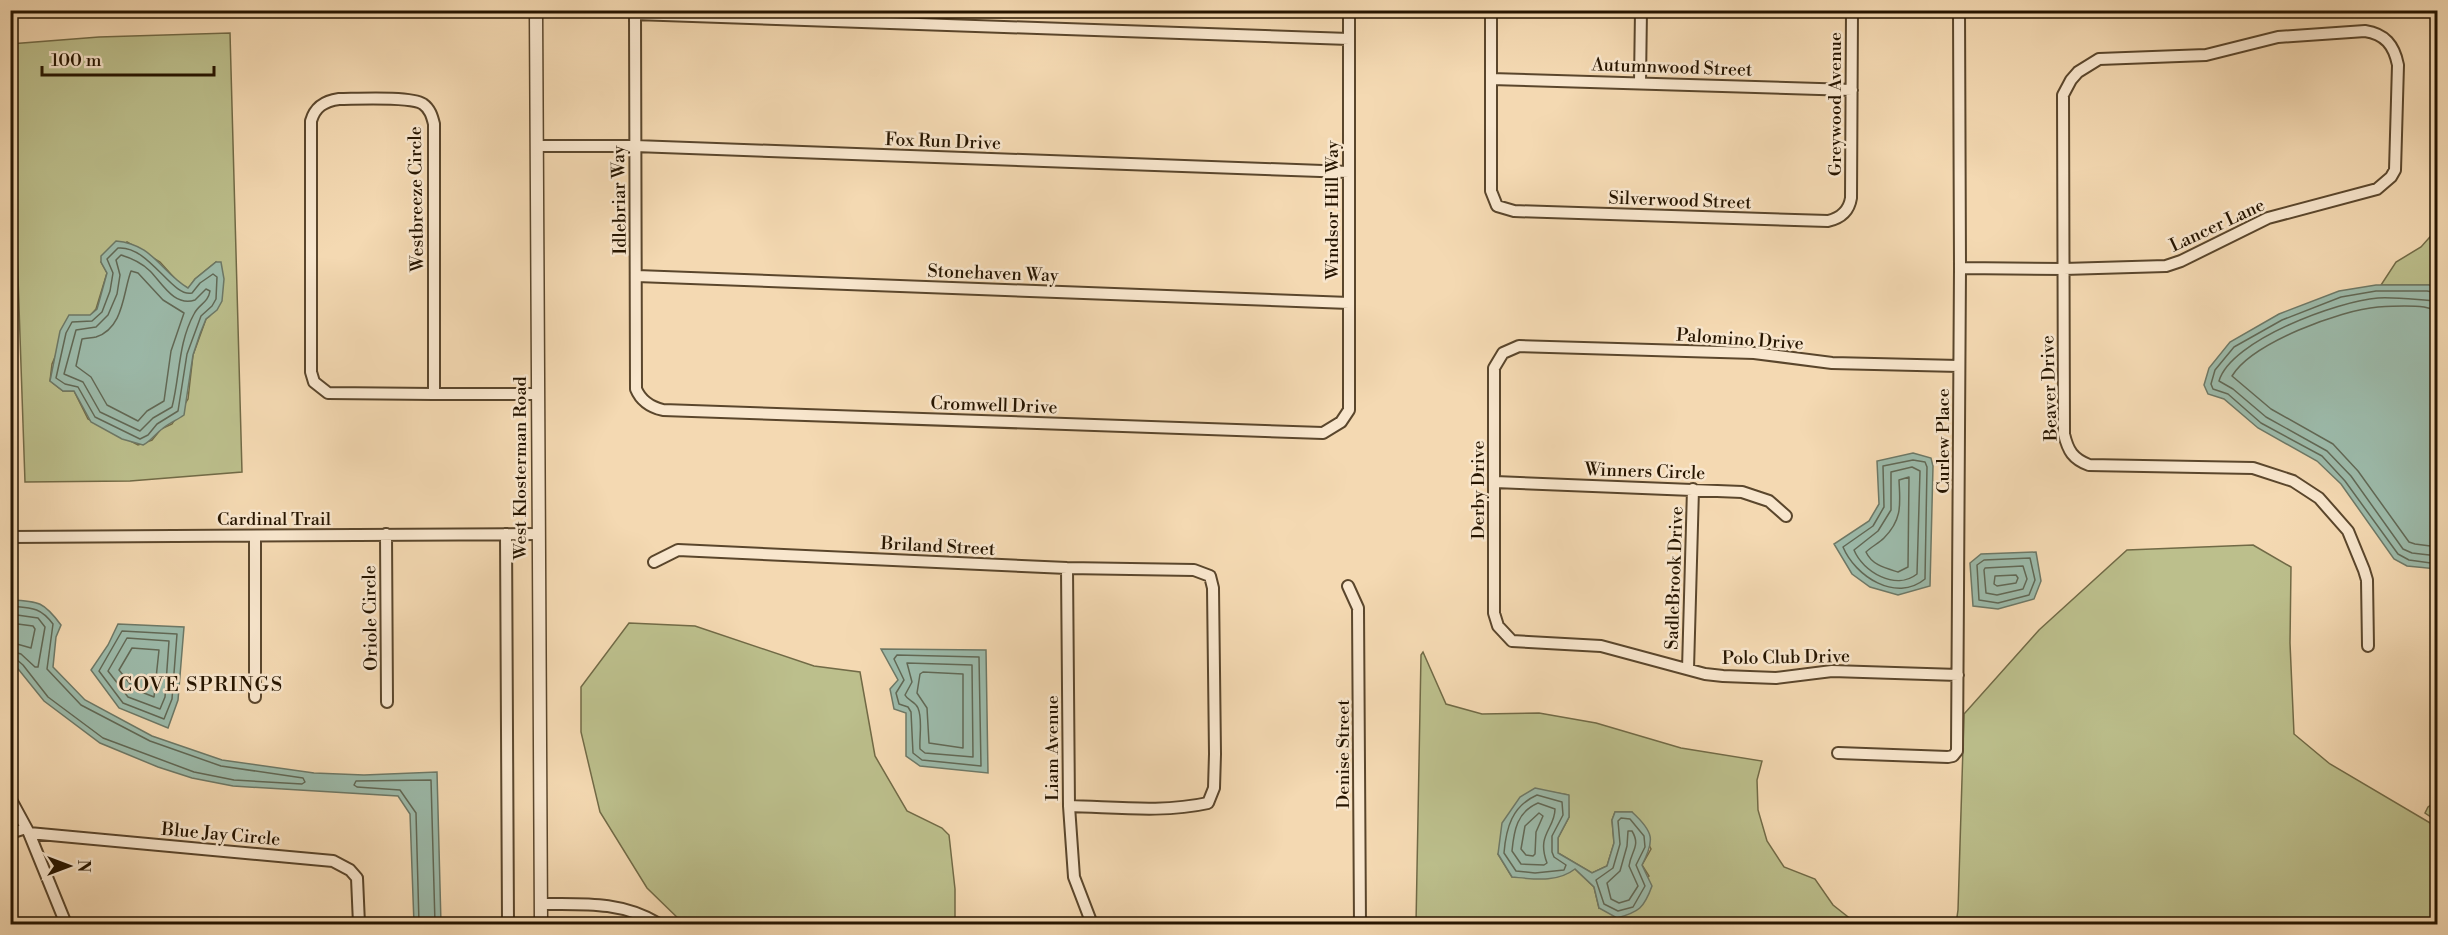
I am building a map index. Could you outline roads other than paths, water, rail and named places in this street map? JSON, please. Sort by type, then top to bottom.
[{"type":"street","name":"West Klosterman Road","points":[[536,10],[541,924]]},
{"type":"street","name":"Windsor Hill Way","points":[[1349,10],[1349,410]]},
{"type":"street","points":[[1491,10],[1491,79]]},
{"type":"street","points":[[1640,82],[1641,10]]},
{"type":"street","name":"Greywood Avenue","points":[[1851,198],[1852,10]]},
{"type":"street","name":"Curlew Place","points":[[1838,753],[1953,756],[1957,751],[1959,10]]},
{"type":"street","points":[[635,12],[1349,39]]},
{"type":"street","name":"Idlebriar Way","points":[[635,12],[636,389]]},
{"type":"street","name":"Lancer Lane","points":[[1960,268],[2154,268],[2181,261],[2268,218],[2377,189],[2391,177],[2396,162],[2398,65],[2396,52],[2391,44],[2374,32],[2278,37],[2206,54],[2099,59]]},
{"type":"street","name":"Beaver Drive","points":[[2099,59],[2088,63],[2078,72],[2063,95],[2064,434],[2068,451],[2078,461],[2089,465],[2253,468],[2293,481],[2319,498],[2348,531],[2367,580],[2368,646]]},
{"type":"street","name":"Autumnwood Street","points":[[1491,79],[1852,90]]},
{"type":"street","name":"Silverwood Street","points":[[1491,79],[1491,191],[1497,206],[1514,211],[1828,220],[1836,219],[1847,211],[1851,198]]},
{"type":"street","name":"Westbreeze Circle","points":[[329,100],[414,100],[426,106],[431,114],[434,124],[434,394],[328,393],[314,382],[311,372],[310,131],[314,111],[329,100]]},
{"type":"street","name":"Fox Run Drive","points":[[537,146],[635,146],[1349,172]]},
{"type":"street","name":"Stonehaven Way","points":[[637,276],[1349,303]]},
{"type":"street","name":"Palomino Drive","points":[[1519,346],[1755,353],[1832,363],[1959,366]]},
{"type":"street","name":"Derby Drive","points":[[1512,641],[1498,626],[1494,613],[1494,369],[1503,353],[1519,346]]},
{"type":"street","name":"Cromwell Drive","points":[[636,389],[644,402],[663,410],[1323,433],[1341,422],[1349,410]]},
{"type":"street","points":[[434,394],[537,394]]},
{"type":"street","name":"Winners Circle","points":[[1495,482],[1693,489],[1751,494],[1769,501],[1786,516]]},
{"type":"street","name":"SadleBrook Drive","points":[[1688,669],[1693,489]]},
{"type":"street","name":"Oriole Circle","points":[[386,534],[387,702]]},
{"type":"street","points":[[506,534],[508,924]]},
{"type":"street","name":"Cardinal Trail","points":[[10,537],[539,534]]},
{"type":"street","points":[[255,536],[255,697]]},
{"type":"street","name":"Briland Street","points":[[654,562],[678,550],[1067,568],[1194,570],[1210,576],[1213,588],[1215,754],[1214,788],[1208,802],[1190,806],[1145,808],[1069,806]]},
{"type":"street","name":"Liam Avenue","points":[[1067,568],[1069,806],[1074,877],[1092,924]]},
{"type":"street","name":"Denise Street","points":[[1348,586],[1358,608],[1360,924]]},
{"type":"street","name":"Polo Club Drive","points":[[1512,641],[1601,646],[1715,675],[1776,678],[1832,670],[1958,675]]},
{"type":"street","points":[[10,798],[28,830],[66,924]]},
{"type":"street","points":[[10,833],[28,830]]},
{"type":"street","name":"Blue Jay Circle","points":[[28,830],[333,861],[350,870],[357,878],[359,924]]},
{"type":"street","points":[[541,904],[612,906],[642,915],[659,924]]},
{"type":"water","points":[[116,241],[139,247],[188,288],[195,279],[216,262],[221,262],[224,279],[222,301],[217,310],[206,319],[193,355],[184,415],[143,445],[122,439],[91,422],[74,391],[63,391],[50,381],[60,331],[69,315],[90,315],[97,309],[107,273],[101,262],[101,256]]},
{"type":"water","points":[[2376,285],[2429,285],[2437,288],[2437,569],[2407,566],[2394,559],[2341,484],[2317,461],[2258,428],[2224,399],[2208,394],[2204,385],[2209,368],[2230,342],[2279,314],[2339,291]]},
{"type":"water","points":[[1913,453],[1931,458],[1933,466],[1930,586],[1898,595],[1870,587],[1852,574],[1834,544],[1869,521],[1879,504],[1877,461]]},
{"type":"water","points":[[2036,552],[2041,581],[2034,599],[1998,609],[1973,606],[1970,563],[1981,554]]},
{"type":"water","points":[[11,600],[40,604],[61,625],[56,637],[53,667],[85,700],[152,736],[222,760],[314,773],[364,775],[437,772],[441,924],[414,924],[410,814],[398,796],[233,786],[192,778],[158,767],[100,743],[44,701],[11,662]]},
{"type":"water","points":[[118,624],[184,627],[178,700],[168,728],[119,708],[91,670],[108,645]]},
{"type":"water","points":[[881,649],[986,650],[988,773],[920,766],[906,756],[906,713],[894,709],[890,689],[898,680]]},
{"type":"water","points":[[1535,788],[1569,795],[1569,817],[1558,838],[1558,853],[1592,873],[1607,866],[1614,843],[1612,820],[1615,812],[1632,812],[1645,825],[1650,843],[1642,865],[1652,886],[1640,908],[1631,914],[1617,918],[1599,908],[1594,887],[1575,869],[1553,878],[1512,877],[1498,854],[1502,823],[1520,797]]},
{"type":"district","name":"COVE SPRINGS","points":[[201,684]]}]
